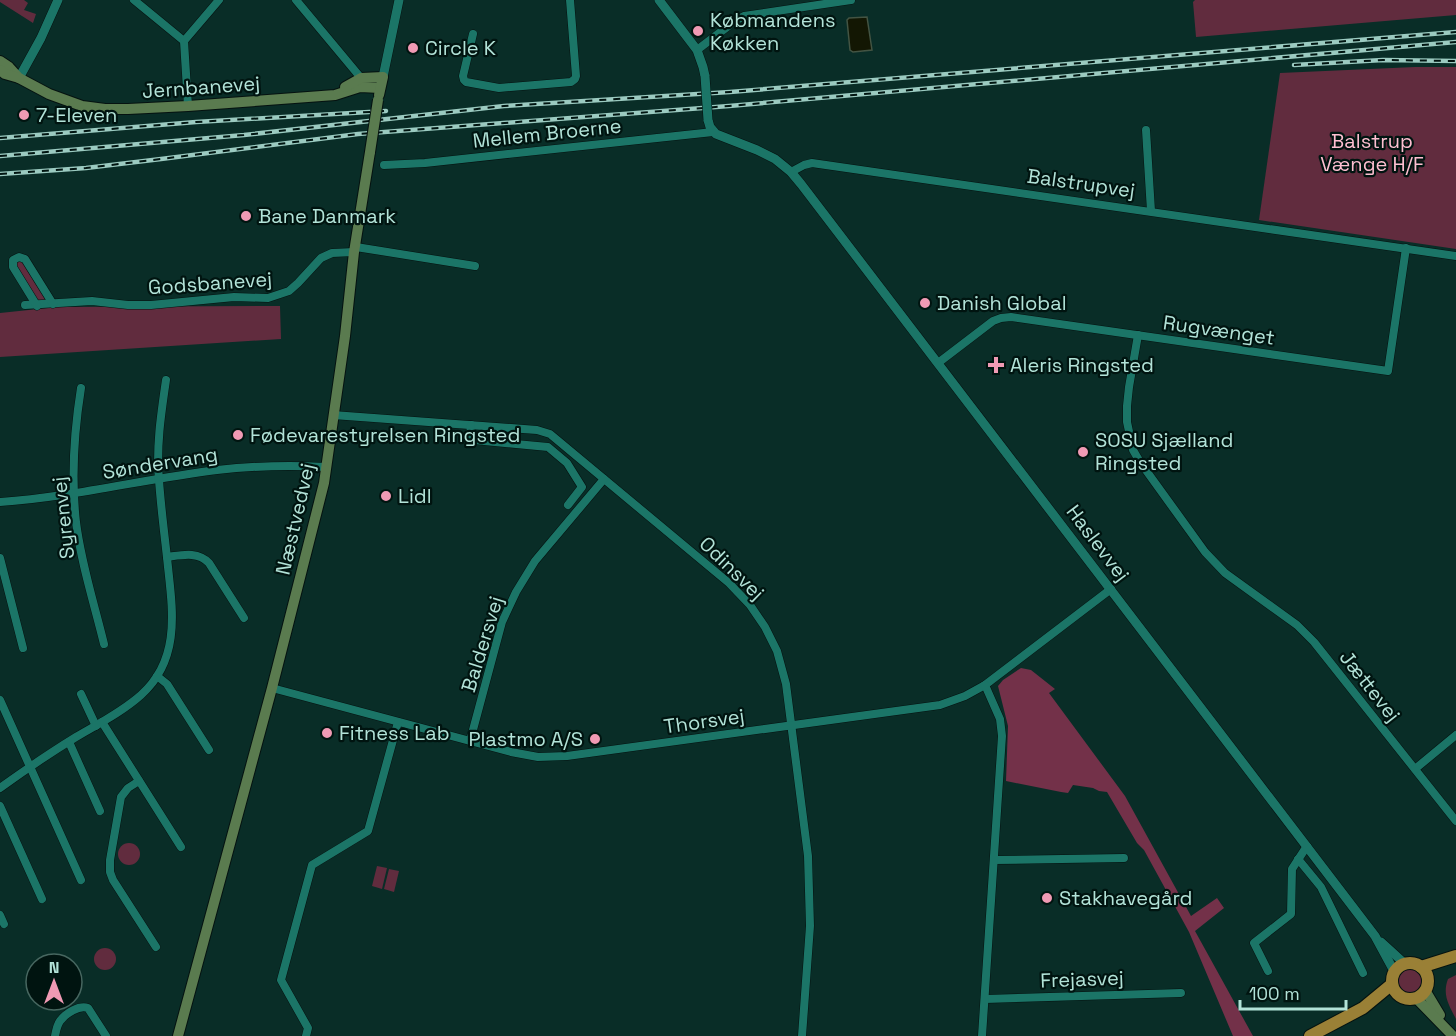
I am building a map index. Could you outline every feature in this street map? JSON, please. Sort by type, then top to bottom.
[{"type":"main road","points":[[0,61],[19,78]]},
{"type":"main road","points":[[0,70],[19,78]]},
{"type":"main road","name":"Jernbanevej","points":[[19,78],[58,98],[82,106],[128,110],[335,95],[360,87],[380,88]]},
{"type":"main road","name":"Jernbanevej","points":[[319,96],[342,89],[361,78],[380,88]]},
{"type":"main road","name":"Næstvedvej","points":[[178,1036],[315,520],[326,467],[355,250],[380,88]]},
{"type":"main road","points":[[1421,966],[1456,957]]},
{"type":"main road","points":[[1451,1034],[1423,989],[1425,970],[1421,966],[1414,963],[1399,967],[1392,977],[1395,990],[1410,999],[1423,989],[1456,957]]},
{"type":"main road","points":[[1310,1036],[1371,1006],[1395,990]]},
{"type":"street","points":[[19,78],[58,0]]},
{"type":"street","points":[[134,0],[184,41]]},
{"type":"street","points":[[188,106],[184,41],[219,0]]},
{"type":"street","points":[[296,0],[361,78]]},
{"type":"street","name":"Næstvedvej","points":[[380,88],[399,0]]},
{"type":"street","points":[[473,34],[464,76],[466,82],[499,88],[572,82],[576,76],[570,0]]},
{"type":"street","points":[[659,0],[697,50],[705,76],[708,120],[713,132],[775,159],[791,172]]},
{"type":"street","points":[[697,50],[744,16],[822,2],[851,0]]},
{"type":"street","points":[[1146,130],[1151,211]]},
{"type":"street","name":"Mellem Broerne","points":[[384,165],[425,163],[713,132]]},
{"type":"street","name":"Balstrupvej","points":[[791,172],[812,163],[1456,256]]},
{"type":"street","name":"Haslevvej","points":[[791,172],[1399,967]]},
{"type":"street","name":"Rugvænget","points":[[938,363],[993,321],[1011,317],[1388,371],[1406,248]]},
{"type":"street","name":"Godsbanevej","points":[[25,306],[92,301],[151,305],[234,297],[268,298],[289,291],[321,258],[332,253],[355,250],[475,266]]},
{"type":"street","points":[[37,306],[13,267],[14,261],[19,257],[25,259],[53,304]]},
{"type":"street","name":"Jættevej","points":[[1138,335],[1127,414],[1133,450],[1140,462],[1205,552],[1225,573],[1297,625],[1314,642],[1456,821]]},
{"type":"street","points":[[0,788],[31,765],[99,724],[141,695],[157,676],[168,653],[172,639],[173,608],[158,479],[159,423],[166,380]]},
{"type":"street","name":"Syrenvej","points":[[81,388],[75,423],[73,458],[76,522],[85,570],[104,644]]},
{"type":"street","name":"Odinsvej","points":[[333,415],[537,430],[550,434],[729,583],[750,605],[777,651],[786,684],[808,856],[810,926],[802,1036]]},
{"type":"street","points":[[471,425],[470,435],[474,440],[548,447],[567,463],[582,487],[568,505]]},
{"type":"street","points":[[561,458],[568,449]]},
{"type":"street","name":"Søndervang","points":[[0,502],[21,501],[252,466],[326,467]]},
{"type":"street","name":"Baldersvej","points":[[470,741],[502,622],[516,592],[535,561],[604,479]]},
{"type":"street","points":[[167,557],[193,555],[205,559],[244,618]]},
{"type":"street","points":[[0,558],[23,648]]},
{"type":"street","name":"Thorsvej","points":[[272,688],[511,753],[538,757],[567,756],[940,705],[985,685],[1111,590]]},
{"type":"street","points":[[157,676],[167,684],[209,750]]},
{"type":"street","points":[[982,1036],[1002,736],[998,713],[985,685]]},
{"type":"street","points":[[81,694],[182,847]]},
{"type":"street","points":[[0,700],[81,880]]},
{"type":"street","points":[[306,1036],[308,1028],[281,980],[312,865],[368,831],[398,722]]},
{"type":"street","points":[[1415,769],[1456,735]]},
{"type":"street","points":[[69,742],[100,811]]},
{"type":"street","points":[[139,781],[128,788],[121,797],[110,872],[156,947]]},
{"type":"street","points":[[0,806],[42,899]]},
{"type":"street","points":[[1268,971],[1254,943],[1291,914],[1292,868],[1307,846]]},
{"type":"street","points":[[994,860],[1124,858]]},
{"type":"street","points":[[1298,859],[1321,887],[1363,973]]},
{"type":"street","points":[[0,915],[4,924]]},
{"type":"street","name":"Frejasvej","points":[[984,999],[1181,993]]},
{"type":"street","points":[[55,1036],[58,1023],[62,1018],[79,1007],[85,1006],[106,1036]]},
{"type":"green space","points":[[0,0],[24,0],[28,3],[24,10],[36,14],[33,23],[0,2]]},
{"type":"green space","points":[[1195,0],[1456,0],[1456,15],[1196,37],[1193,2]]},
{"type":"green space","name":"Balstrup Vænge H/F","points":[[1456,67],[1456,249],[1259,220],[1280,73]]},
{"type":"green space","points":[[21,259],[45,300],[37,300],[16,267],[17,261]]},
{"type":"green space","points":[[280,306],[281,339],[0,357],[0,313],[57,307]]},
{"type":"green space","points":[[129,843],[137,846],[140,854],[137,862],[129,865],[121,862],[118,854],[121,846]]},
{"type":"green space","points":[[377,866],[387,868],[382,889],[372,886]]},
{"type":"green space","points":[[389,869],[399,871],[394,892],[384,889]]},
{"type":"green space","points":[[105,948],[113,951],[116,959],[113,967],[105,970],[97,967],[94,959],[97,951]]},
{"type":"green space","points":[[1410,968],[1419,972],[1423,981],[1419,990],[1410,994],[1401,990],[1397,981],[1401,972]]},
{"type":"green space","points":[[1456,975],[1456,1019],[1447,1000],[1446,985],[1448,979]]},
{"type":"shaded area","points":[[867,17],[872,50],[853,52],[850,50],[847,20]]},
{"type":"shaded area","points":[[1021,668],[1031,670],[1055,689],[1049,693],[1125,796],[1191,916],[1217,898],[1224,908],[1195,931],[1253,1036],[1233,1036],[1189,932],[1144,850],[1137,843],[1107,792],[1073,785],[1068,793],[1006,781],[1008,726],[998,686]]},
{"type":"railway","points":[[0,156],[244,135],[504,106],[730,92],[1456,32]]},
{"type":"railway","points":[[0,174],[86,168],[358,134],[729,106],[1456,42]]},
{"type":"railway","points":[[1294,65],[1383,60],[1456,61]]},
{"type":"railway","points":[[0,138],[196,122],[386,111]]},
{"type":"place","name":"Købmandens Køkken","points":[[698,31]]},
{"type":"place","name":"Circle K","points":[[413,48]]},
{"type":"place","name":"7-Eleven","points":[[24,115]]},
{"type":"place","name":"Bane Danmark","points":[[246,216]]},
{"type":"place","name":"Danish Global","points":[[925,303]]},
{"type":"place","name":"Aleris Ringsted","points":[[996,365]]},
{"type":"place","name":"Fødevarestyrelsen Ringsted","points":[[238,435]]},
{"type":"place","name":"SOSU Sjælland Ringsted","points":[[1083,452]]},
{"type":"place","name":"Lidl","points":[[386,496]]},
{"type":"place","name":"Fitness Lab","points":[[327,733]]},
{"type":"place","name":"Plastmo A/S","points":[[595,739]]},
{"type":"place","name":"Stakhavegård","points":[[1047,898]]}]
